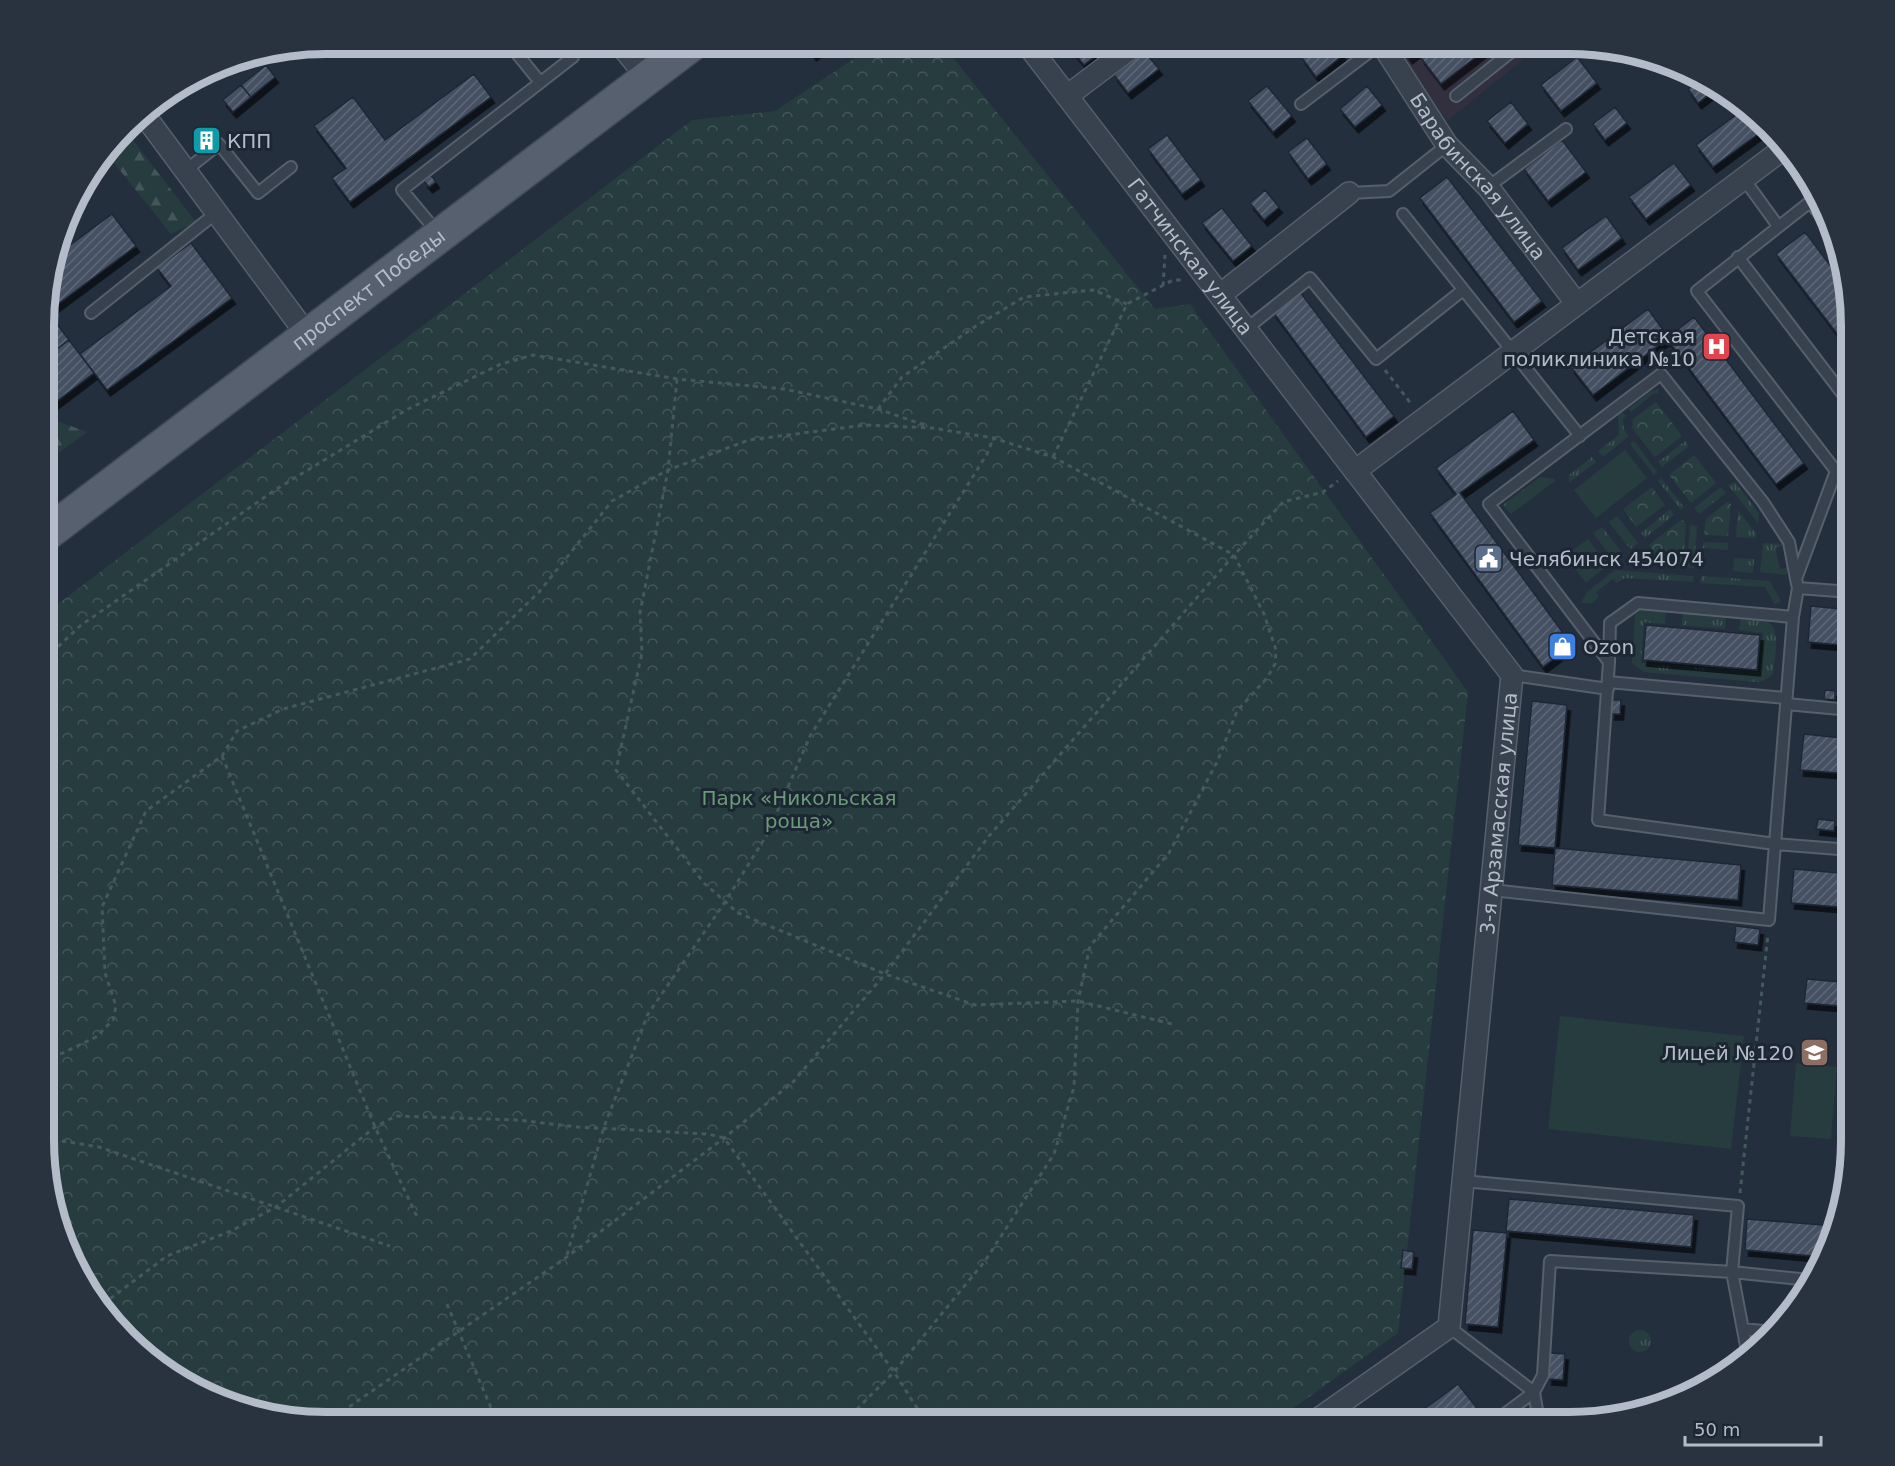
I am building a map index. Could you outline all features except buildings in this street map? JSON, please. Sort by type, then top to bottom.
[{"type":"main road","name":"проспект Победы","points":[[54,528],[679,54]]},
{"type":"street","points":[[628,54],[648,78]]},
{"type":"street","name":"Гатчинская улица","points":[[1035,54],[1355,471]]},
{"type":"street","points":[[1067,96],[1123,54]]},
{"type":"street","name":"Барабинская улица","points":[[1388,54],[1447,145],[1488,187],[1577,304]]},
{"type":"street","points":[[148,120],[308,336]]},
{"type":"street","points":[[1355,471],[1779,153]]},
{"type":"street","points":[[1214,288],[1349,193]]},
{"type":"street","name":"3-я Арзамасская улица","points":[[1355,471],[1512,675],[1449,1328]]},
{"type":"street","points":[[1328,1412],[1449,1328]]},
{"type":"lane","points":[[517,54],[540,82]]},
{"type":"lane","points":[[440,236],[402,190],[573,57],[571,54]]},
{"type":"lane","points":[[1301,104],[1368,54]]},
{"type":"lane","points":[[1456,96],[1508,54]]},
{"type":"lane","points":[[1488,187],[1566,129]]},
{"type":"lane","points":[[186,171],[219,144],[258,193],[291,167]]},
{"type":"lane","points":[[1349,193],[1389,191],[1447,145]]},
{"type":"lane","points":[[1744,178],[1778,225]]},
{"type":"lane","points":[[1811,201],[1697,291],[1836,471]]},
{"type":"lane","points":[[91,314],[216,213]]},
{"type":"lane","points":[[1403,214],[1580,436]]},
{"type":"lane","points":[[1738,257],[1841,392]]},
{"type":"lane","points":[[1246,329],[1310,278],[1376,359],[1463,290]]},
{"type":"lane","points":[[1609,662],[1489,504],[1661,374],[1763,502],[1789,542],[1797,584]]},
{"type":"lane","points":[[1492,890],[1769,920],[1792,617],[1797,584],[1836,471],[1841,467]]},
{"type":"lane","points":[[1797,584],[1841,591]]},
{"type":"lane","points":[[1792,617],[1638,603],[1610,623],[1598,820],[1775,844],[1841,849]]},
{"type":"lane","points":[[1512,675],[1786,701],[1841,709]]},
{"type":"lane","points":[[1463,1181],[1738,1206],[1732,1272],[1746,1347]]},
{"type":"lane","points":[[1507,1412],[1534,1392],[1543,1375],[1550,1262],[1732,1272],[1803,1279]]},
{"type":"lane","points":[[1449,1328],[1534,1392],[1537,1412]]},
{"type":"lane","points":[[1743,1329],[1762,1331]]},
{"type":"path","points":[[1053,457],[1126,304],[1173,280],[1214,288]]},
{"type":"path","points":[[878,409],[902,377],[976,326],[1024,297],[1093,290],[1126,304]]},
{"type":"path","points":[[54,651],[80,626],[275,490],[408,409],[501,364],[533,355],[677,379],[784,389],[878,409],[932,428]]},
{"type":"path","points":[[1376,359],[1423,419]]},
{"type":"path","points":[[677,379],[668,470],[640,613],[642,652],[616,770],[704,883],[738,913],[885,974],[975,1005],[1078,1001],[1172,1024]]},
{"type":"path","points":[[54,1057],[96,1037],[113,1020],[116,1006],[105,973],[102,907],[146,811],[222,756],[237,731],[283,709],[470,659],[539,592],[612,501],[668,470],[749,440],[865,425],[932,428],[993,438],[1053,457],[1234,555],[1264,614],[1275,650],[1275,664],[1267,678],[1237,711],[1218,760],[1169,853],[1090,946],[1078,1001],[1074,1087],[1053,1154],[985,1261],[894,1372],[854,1412]]},
{"type":"path","points":[[567,1257],[604,1127],[648,1014],[725,902],[768,833],[810,736],[987,454],[993,438]]},
{"type":"path","points":[[342,1412],[567,1257],[724,1138],[793,1082],[885,974],[989,836],[1234,555],[1283,502],[1323,492],[1355,471]]},
{"type":"path","points":[[222,756],[375,1127],[418,1219]]},
{"type":"path","points":[[1738,1206],[1769,920]]},
{"type":"path","points":[[107,1301],[167,1256],[231,1231],[276,1207],[375,1127],[396,1116],[518,1120],[577,1127],[708,1134],[724,1138],[894,1372],[920,1412]]},
{"type":"path","points":[[54,1140],[99,1147],[390,1246]]},
{"type":"path","points":[[447,1304],[493,1412]]},
{"type":"shaded area","points":[[1399,54],[1530,54],[1447,121]]},
{"type":"green space","name":"Парк «Никольская роща»","points":[[861,54],[950,54],[1155,309],[1190,304],[1468,692],[1398,1333],[1288,1412],[326,1412],[290,1410],[238,1398],[190,1376],[160,1356],[110,1306],[90,1276],[68,1228],[56,1176],[54,1140],[54,607],[692,120],[775,111]]},
{"type":"green space","points":[[131,137],[196,222],[171,234],[111,159]]},
{"type":"green space","points":[[1659,389],[1658,393],[1653,394],[1631,412],[1628,409],[1651,391]]},
{"type":"green space","points":[[1656,402],[1682,436],[1655,457],[1632,428],[1633,419]]},
{"type":"green space","points":[[1622,412],[1626,416],[1623,419],[1624,430],[1629,436],[1603,457],[1598,451],[1619,435],[1618,416]]},
{"type":"green space","points":[[54,420],[87,432],[54,456]]},
{"type":"green space","points":[[1634,441],[1657,472],[1654,475],[1630,444]]},
{"type":"green space","points":[[1685,441],[1689,446],[1662,467],[1658,462]]},
{"type":"green space","points":[[1625,450],[1647,478],[1596,518],[1574,490]]},
{"type":"green space","points":[[1694,455],[1716,483],[1691,503],[1669,475]]},
{"type":"green space","points":[[1592,457],[1596,462],[1569,483],[1569,475]]},
{"type":"green space","points":[[1540,477],[1555,481],[1511,514],[1503,505]]},
{"type":"green space","points":[[1661,478],[1684,507],[1681,510],[1658,481]]},
{"type":"green space","points":[[1735,482],[1759,513],[1758,523],[1728,485]]},
{"type":"green space","points":[[1652,487],[1665,505],[1636,527],[1623,509]]},
{"type":"green space","points":[[1721,487],[1726,493],[1699,514],[1694,508]]},
{"type":"green space","points":[[1727,502],[1731,504],[1728,536],[1704,535],[1706,519]]},
{"type":"green space","points":[[1670,509],[1674,515],[1645,538],[1641,533]]},
{"type":"green space","points":[[1738,510],[1756,534],[1756,538],[1736,537]]},
{"type":"green space","points":[[1617,516],[1638,543],[1630,549],[1609,522]]},
{"type":"green space","points":[[1682,519],[1686,525],[1683,566],[1663,564],[1649,545]]},
{"type":"green space","points":[[1690,525],[1697,526],[1694,568],[1687,567]]},
{"type":"green space","points":[[1602,527],[1624,555],[1615,562],[1593,533]]},
{"type":"green space","points":[[1588,539],[1608,565],[1586,583],[1565,556]]},
{"type":"green space","points":[[1703,542],[1728,543],[1728,550],[1703,548]]},
{"type":"green space","points":[[1763,543],[1782,544],[1775,548],[1780,569],[1787,568],[1787,575],[1760,572]]},
{"type":"green space","points":[[1643,549],[1655,564],[1626,562]]},
{"type":"green space","points":[[1734,558],[1754,559],[1753,573],[1733,571]]},
{"type":"green space","points":[[1615,570],[1694,576],[1693,582],[1625,578],[1617,583],[1613,579],[1596,592],[1599,597],[1592,603],[1581,603],[1587,592]]},
{"type":"green space","points":[[1701,576],[1770,581],[1781,602],[1775,604],[1765,587],[1700,583]]},
{"type":"green space","points":[[1640,610],[1666,611],[1665,624],[1644,622],[1641,663],[1760,672],[1763,633],[1739,630],[1741,618],[1756,618],[1771,624],[1776,636],[1773,674],[1763,681],[1756,682],[1644,672],[1632,663],[1635,615]]},
{"type":"green space","points":[[1683,613],[1726,617],[1725,629],[1682,625]]},
{"type":"green space","points":[[1560,1016],[1744,1036],[1731,1149],[1548,1129]]},
{"type":"green space","points":[[1796,1063],[1837,1067],[1831,1139],[1790,1136]]},
{"type":"green space","points":[[1640,1330],[1648,1333],[1651,1341],[1648,1349],[1640,1352],[1632,1349],[1629,1341],[1632,1333]]},
{"type":"place","name":"КПП","points":[[206,141]]},
{"type":"place","name":"Детская поликлиника №10","points":[[1716,347]]},
{"type":"place","name":"Челябинск 454074","points":[[1488,559]]},
{"type":"place","name":"Ozon","points":[[1562,647]]},
{"type":"place","name":"Лицей №120","points":[[1815,1053]]}]
